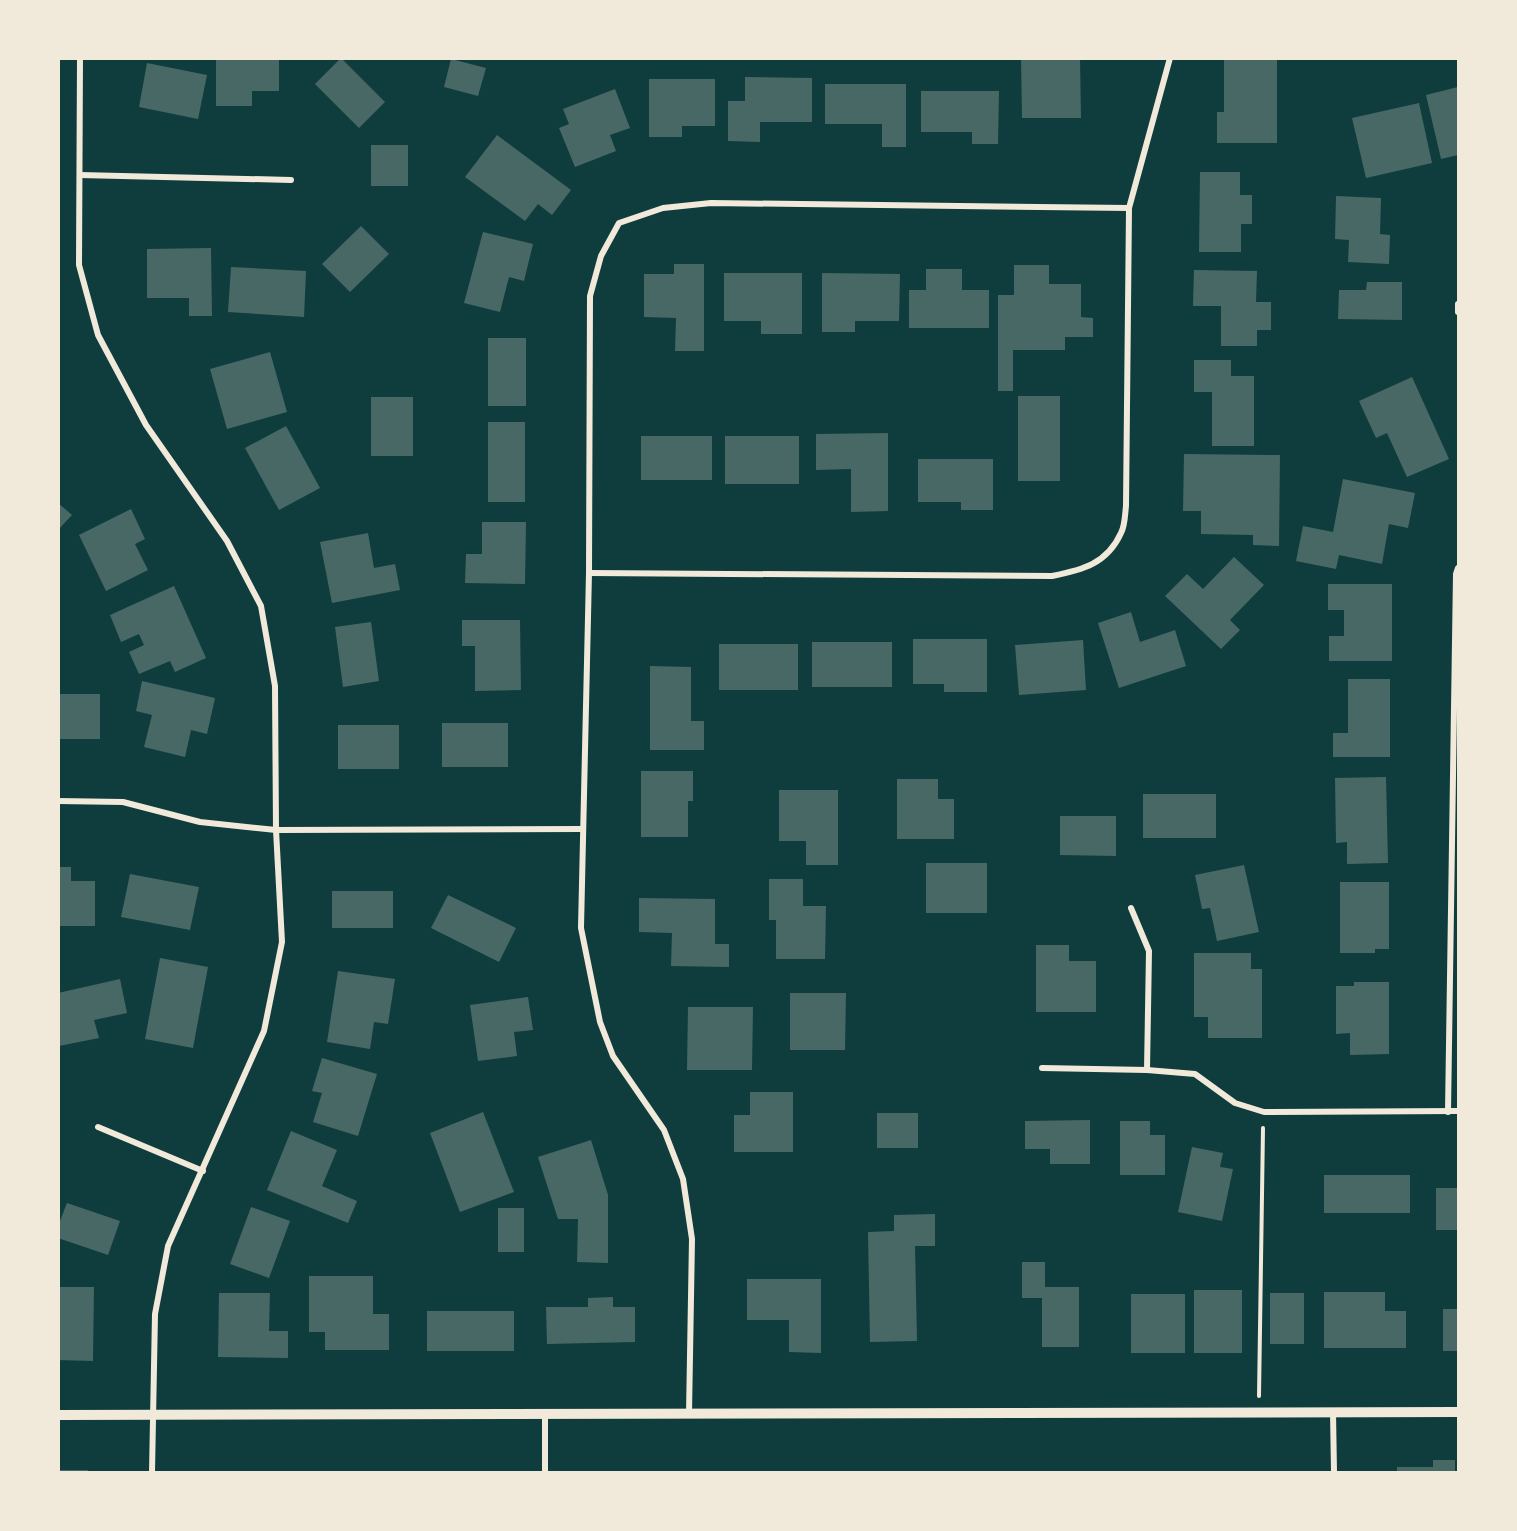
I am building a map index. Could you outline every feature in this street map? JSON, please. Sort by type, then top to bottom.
[{"type":"street","points":[[80,58],[79,265],[98,335],[146,425],[227,541],[261,606],[275,686],[276,830],[282,942],[264,1031],[168,1246],[155,1314],[152,1473]]},
{"type":"street","points":[[589,573],[1052,576],[1084,569],[1108,554],[1122,532],[1126,506],[1129,208],[1170,58]]},
{"type":"street","points":[[80,175],[291,180]]},
{"type":"street","points":[[689,1414],[692,1239],[683,1179],[664,1130],[613,1056],[600,1022],[581,928],[589,573],[590,296],[601,256],[619,223],[663,208],[711,203],[1129,208]]},
{"type":"street","points":[[1458,304],[1458,312]]},
{"type":"street","points":[[1448,1112],[1456,574],[1458,568]]},
{"type":"street","points":[[58,801],[123,802],[200,822],[276,830],[582,829]]},
{"type":"street","points":[[1131,908],[1149,951],[1147,1070]]},
{"type":"street","points":[[1042,1068],[1147,1070],[1194,1074],[1235,1103],[1264,1112],[1458,1112]]},
{"type":"street","points":[[98,1127],[203,1171]]},
{"type":"street","points":[[1334,1412],[1334,1473]]},
{"type":"street","points":[[58,1415],[1458,1412]]},
{"type":"street","points":[[545,1414],[545,1473]]},
{"type":"path","points":[[1259,1412],[1264,1112]]},
{"type":"building","points":[[216,58],[279,58],[279,91],[252,91],[252,106],[216,106]]},
{"type":"building","points":[[341,58],[385,102],[359,128],[315,84]]},
{"type":"building","points":[[1021,58],[1080,58],[1081,118],[1022,118]]},
{"type":"building","points":[[1224,58],[1277,58],[1277,143],[1217,143],[1217,112],[1224,112]]},
{"type":"building","points":[[451,59],[486,68],[478,96],[444,87]]},
{"type":"building","points":[[147,63],[207,75],[198,119],[139,107]]},
{"type":"building","points":[[745,77],[812,78],[812,122],[760,122],[760,142],[728,141],[728,101],[745,101]]},
{"type":"building","points":[[649,79],[715,79],[715,126],[682,126],[682,137],[649,137]]},
{"type":"building","points":[[825,84],[906,84],[906,147],[882,147],[882,124],[825,124]]},
{"type":"building","points":[[1458,87],[1458,155],[1441,159],[1426,95]]},
{"type":"building","points":[[615,89],[630,128],[610,135],[616,151],[575,167],[559,128],[569,124],[563,109]]},
{"type":"building","points":[[921,91],[999,91],[998,144],[972,144],[972,132],[921,132]]},
{"type":"building","points":[[1419,103],[1432,163],[1366,178],[1352,118]]},
{"type":"building","points":[[497,135],[571,190],[552,215],[538,204],[525,221],[465,177]]},
{"type":"building","points":[[371,145],[408,145],[408,186],[371,186]]},
{"type":"building","points":[[1200,172],[1240,172],[1240,195],[1252,195],[1252,224],[1241,224],[1241,252],[1199,252]]},
{"type":"building","points":[[1336,196],[1381,198],[1380,234],[1390,235],[1389,264],[1348,262],[1349,240],[1335,239]]},
{"type":"building","points":[[361,226],[389,254],[350,292],[322,264]]},
{"type":"building","points":[[483,232],[533,244],[524,281],[509,277],[500,312],[464,303]]},
{"type":"building","points":[[211,248],[212,316],[189,316],[189,298],[147,298],[147,249]]},
{"type":"building","points":[[674,264],[704,264],[704,351],[675,351],[676,318],[644,317],[644,274],[674,274]]},
{"type":"building","points":[[1014,265],[1049,265],[1049,284],[1081,284],[1081,317],[1093,318],[1093,337],[1065,337],[1065,350],[1013,350],[1013,391],[998,391],[998,295],[1014,295]]},
{"type":"building","points":[[231,267],[306,271],[304,317],[228,312]]},
{"type":"building","points":[[926,269],[962,269],[962,290],[989,290],[989,328],[909,328],[909,290],[926,290]]},
{"type":"building","points":[[1194,270],[1257,271],[1256,302],[1271,302],[1271,330],[1257,330],[1257,346],[1221,346],[1221,306],[1193,306]]},
{"type":"building","points":[[724,273],[802,273],[802,334],[761,334],[761,321],[724,321]]},
{"type":"building","points":[[822,273],[900,274],[899,321],[855,321],[855,332],[822,332]]},
{"type":"building","points":[[1367,282],[1402,282],[1402,320],[1338,319],[1339,290],[1366,290]]},
{"type":"building","points":[[488,338],[526,338],[526,406],[488,406]]},
{"type":"building","points":[[270,352],[287,412],[227,429],[210,369]]},
{"type":"building","points":[[1194,360],[1231,360],[1231,376],[1254,376],[1254,446],[1212,446],[1212,392],[1194,392]]},
{"type":"building","points":[[1412,377],[1449,459],[1407,477],[1387,433],[1376,438],[1359,401]]},
{"type":"building","points":[[1018,396],[1060,396],[1060,481],[1018,481]]},
{"type":"building","points":[[371,397],[413,397],[413,456],[371,456]]},
{"type":"building","points":[[488,422],[525,422],[525,502],[488,502]]},
{"type":"building","points":[[286,426],[320,488],[279,510],[245,448]]},
{"type":"building","points":[[888,433],[888,511],[851,512],[851,469],[816,470],[816,434]]},
{"type":"building","points":[[641,436],[712,436],[712,480],[641,480]]},
{"type":"building","points":[[725,436],[799,436],[799,484],[725,484]]},
{"type":"building","points":[[1184,454],[1280,455],[1279,546],[1253,545],[1253,535],[1201,534],[1201,511],[1183,511]]},
{"type":"building","points":[[918,459],[993,459],[993,510],[961,510],[961,502],[918,502]]},
{"type":"building","points":[[1343,479],[1415,493],[1408,528],[1389,524],[1382,564],[1339,555],[1336,569],[1296,561],[1303,526],[1333,532]]},
{"type":"building","points":[[58,503],[72,515],[58,530]]},
{"type":"building","points":[[131,509],[145,539],[135,544],[148,570],[106,591],[79,535]]},
{"type":"building","points":[[482,522],[526,522],[525,584],[465,583],[466,554],[482,554]]},
{"type":"building","points":[[368,533],[374,568],[395,564],[400,590],[332,603],[320,542]]},
{"type":"building","points":[[1234,557],[1264,585],[1230,620],[1240,630],[1221,649],[1165,596],[1187,574],[1203,589]]},
{"type":"building","points":[[1328,584],[1392,584],[1392,661],[1329,661],[1329,636],[1344,636],[1344,610],[1328,610]]},
{"type":"building","points":[[174,586],[206,658],[175,672],[170,661],[139,674],[129,652],[144,645],[139,634],[121,642],[110,615]]},
{"type":"building","points":[[1131,612],[1140,642],[1175,630],[1186,666],[1119,688],[1098,623]]},
{"type":"building","points":[[462,620],[520,620],[521,690],[475,691],[475,646],[462,646]]},
{"type":"building","points":[[371,622],[379,681],[343,687],[335,627]]},
{"type":"building","points":[[913,639],[987,639],[987,692],[944,692],[944,684],[913,684]]},
{"type":"building","points":[[1083,640],[1086,690],[1019,695],[1015,645]]},
{"type":"building","points":[[812,642],[892,642],[892,687],[812,687]]},
{"type":"building","points":[[719,644],[798,644],[798,690],[719,690]]},
{"type":"building","points":[[650,666],[691,667],[691,721],[704,721],[704,750],[650,750]]},
{"type":"building","points":[[1348,679],[1390,679],[1390,757],[1333,757],[1333,733],[1348,733]]},
{"type":"building","points":[[142,681],[215,698],[207,734],[191,730],[185,757],[144,747],[152,715],[136,711]]},
{"type":"building","points":[[58,694],[100,694],[100,739],[58,739]]},
{"type":"building","points":[[442,723],[508,723],[508,767],[442,767]]},
{"type":"building","points":[[338,725],[399,725],[399,769],[338,769]]},
{"type":"building","points":[[641,771],[693,771],[693,801],[688,801],[688,837],[641,837]]},
{"type":"building","points":[[1386,777],[1388,863],[1347,864],[1347,842],[1336,843],[1335,778]]},
{"type":"building","points":[[897,779],[938,779],[938,799],[954,799],[954,839],[897,839]]},
{"type":"building","points":[[779,790],[838,790],[838,865],[806,865],[806,841],[779,841]]},
{"type":"building","points":[[1143,794],[1216,794],[1216,838],[1143,838]]},
{"type":"building","points":[[1060,816],[1116,816],[1116,856],[1060,855]]},
{"type":"building","points":[[926,863],[987,863],[987,913],[926,913]]},
{"type":"building","points":[[1244,865],[1259,932],[1217,941],[1210,908],[1202,909],[1195,875]]},
{"type":"building","points":[[58,867],[71,867],[71,881],[95,881],[95,926],[58,926]]},
{"type":"building","points":[[130,874],[199,887],[190,930],[121,917]]},
{"type":"building","points":[[769,879],[803,879],[803,906],[826,906],[825,959],[776,959],[776,920],[769,920]]},
{"type":"building","points":[[1340,882],[1389,882],[1389,949],[1375,949],[1375,953],[1340,953]]},
{"type":"building","points":[[332,891],[393,891],[393,928],[332,928]]},
{"type":"building","points":[[448,895],[516,928],[499,962],[431,928]]},
{"type":"building","points":[[639,898],[715,899],[715,944],[729,944],[729,967],[671,966],[672,933],[639,932]]},
{"type":"building","points":[[1036,945],[1069,945],[1069,961],[1096,961],[1096,1012],[1036,1012]]},
{"type":"building","points":[[1194,953],[1251,953],[1251,969],[1262,969],[1262,1038],[1208,1038],[1208,1017],[1194,1017]]},
{"type":"building","points":[[160,958],[208,967],[193,1048],[145,1039]]},
{"type":"building","points":[[338,971],[395,979],[388,1024],[374,1022],[370,1049],[327,1042]]},
{"type":"building","points":[[120,979],[127,1013],[94,1020],[99,1038],[59,1046],[58,993]]},
{"type":"building","points":[[1354,982],[1389,982],[1389,1054],[1350,1055],[1350,1033],[1336,1034],[1336,986],[1354,986]]},
{"type":"building","points":[[790,993],[846,993],[845,1050],[790,1050]]},
{"type":"building","points":[[528,997],[533,1030],[514,1032],[517,1056],[478,1061],[470,1005]]},
{"type":"building","points":[[688,1007],[753,1007],[752,1070],[687,1070]]},
{"type":"building","points":[[322,1058],[377,1074],[358,1136],[313,1122],[322,1093],[312,1091]]},
{"type":"building","points":[[750,1092],[793,1092],[793,1152],[734,1152],[734,1115],[750,1115]]},
{"type":"building","points":[[483,1112],[514,1192],[460,1212],[430,1133]]},
{"type":"building","points":[[877,1113],[918,1113],[918,1148],[877,1148]]},
{"type":"building","points":[[1090,1120],[1090,1164],[1050,1164],[1050,1149],[1025,1149],[1025,1121]]},
{"type":"building","points":[[1120,1121],[1150,1121],[1150,1135],[1165,1135],[1165,1175],[1120,1175]]},
{"type":"building","points":[[291,1131],[337,1150],[322,1186],[357,1201],[348,1223],[267,1190]]},
{"type":"building","points":[[591,1140],[608,1195],[608,1263],[577,1262],[578,1219],[558,1219],[538,1157]]},
{"type":"building","points":[[1192,1147],[1223,1153],[1220,1167],[1233,1169],[1222,1221],[1178,1212]]},
{"type":"building","points":[[1324,1175],[1410,1175],[1410,1213],[1324,1213]]},
{"type":"building","points":[[1436,1188],[1458,1188],[1458,1230],[1436,1230]]},
{"type":"building","points":[[67,1203],[120,1221],[108,1255],[58,1238],[58,1226]]},
{"type":"building","points":[[251,1207],[290,1221],[269,1278],[230,1264]]},
{"type":"building","points":[[498,1208],[524,1208],[524,1252],[498,1252]]},
{"type":"building","points":[[935,1214],[935,1246],[915,1246],[917,1341],[870,1342],[868,1232],[894,1231],[894,1215]]},
{"type":"building","points":[[1022,1262],[1045,1262],[1045,1287],[1079,1287],[1079,1347],[1042,1347],[1042,1298],[1022,1298]]},
{"type":"building","points":[[309,1276],[373,1276],[373,1314],[389,1314],[389,1350],[325,1350],[325,1332],[309,1332]]},
{"type":"building","points":[[747,1279],[821,1279],[821,1353],[789,1352],[789,1320],[747,1320]]},
{"type":"building","points":[[58,1287],[94,1287],[93,1361],[58,1360]]},
{"type":"building","points":[[1194,1290],[1242,1290],[1242,1353],[1194,1353]]},
{"type":"building","points":[[1324,1292],[1385,1292],[1385,1311],[1406,1311],[1406,1348],[1324,1348]]},
{"type":"building","points":[[219,1293],[270,1293],[269,1331],[288,1331],[288,1358],[218,1357]]},
{"type":"building","points":[[1270,1293],[1304,1293],[1304,1344],[1270,1344]]},
{"type":"building","points":[[1131,1294],[1185,1294],[1185,1353],[1131,1353]]},
{"type":"building","points":[[613,1297],[613,1307],[635,1307],[635,1342],[547,1344],[546,1307],[588,1307],[588,1298]]},
{"type":"building","points":[[1443,1309],[1458,1309],[1458,1351],[1443,1351]]},
{"type":"building","points":[[427,1311],[514,1311],[514,1351],[427,1351]]},
{"type":"building","points":[[1433,1460],[1455,1460],[1455,1472],[1397,1472],[1397,1467],[1433,1467]]},
{"type":"building","points":[[58,1470],[88,1470],[88,1472],[58,1472]]}]
